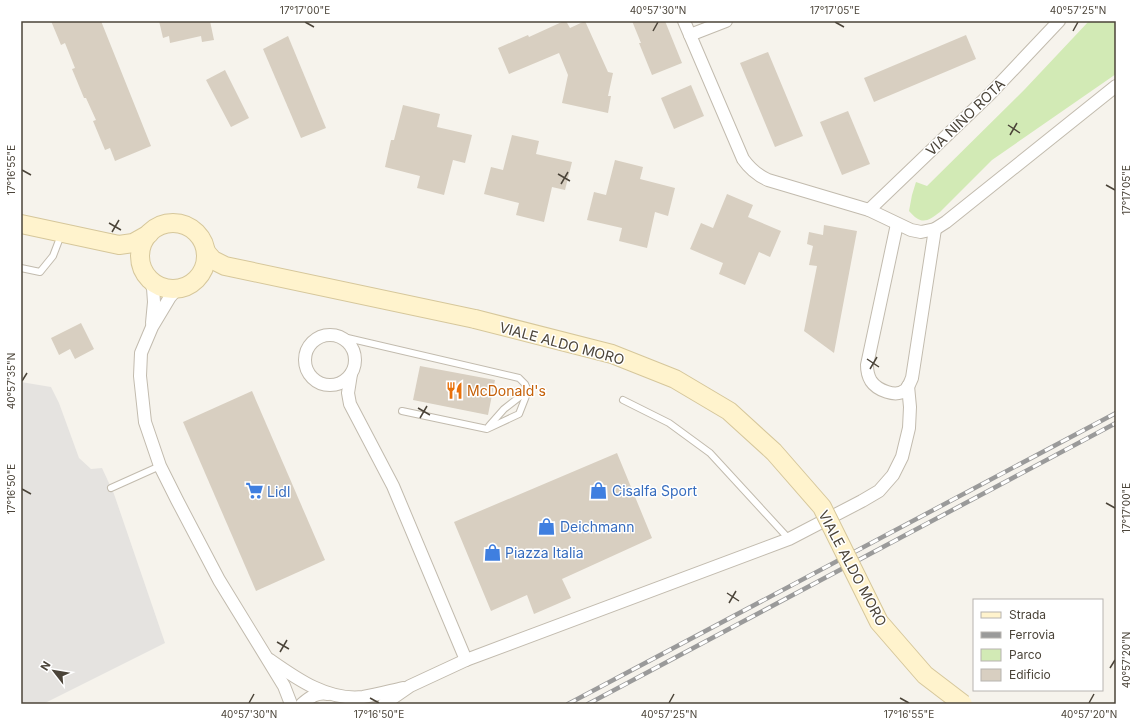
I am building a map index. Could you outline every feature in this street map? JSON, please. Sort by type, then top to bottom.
[{"type":"main road","name":"VIALE ALDO MORO","points":[[21,224],[119,245],[133,243],[158,227],[169,224],[180,224],[189,227],[198,234],[203,242],[206,252],[213,260],[225,266],[475,319],[612,354],[675,379],[729,411],[774,452],[822,507],[878,622],[925,675],[963,704]]},
{"type":"main road","points":[[144,271],[140,255],[143,244],[149,234]]},
{"type":"main road","name":"VIALE ALDO MORO","points":[[119,245],[130,252],[155,284],[166,289],[177,289],[187,286],[196,281],[202,272],[212,268],[225,266]]},
{"type":"main road","points":[[202,272],[206,263],[206,252]]},
{"type":"street","points":[[684,21],[743,159],[750,168],[768,180],[869,210],[911,230],[921,232],[935,229],[946,222],[1116,86]]},
{"type":"street","points":[[690,35],[726,21]]},
{"type":"street","name":"VIA NINO ROTA","points":[[869,210],[990,94],[1059,21]]},
{"type":"street","points":[[897,224],[867,365],[868,374],[872,382],[888,392],[898,393],[904,391],[912,378],[935,229]]},
{"type":"street","points":[[144,271],[153,288],[154,302],[152,327]]},
{"type":"street","points":[[177,289],[170,297],[152,327],[141,353],[140,376],[145,422],[160,466],[219,580],[284,686],[291,704]]},
{"type":"street","points":[[350,404],[348,393],[351,374],[355,365],[354,352],[347,341],[339,336],[331,334],[315,339],[305,352],[305,368],[309,376],[315,381],[342,395],[350,404],[393,486],[466,660]]},
{"type":"street","points":[[325,385],[330,386],[338,384],[351,374]]},
{"type":"street","points":[[384,704],[410,686],[466,660],[788,539],[862,502],[879,490],[893,475],[902,457],[909,428],[910,406],[908,386]]},
{"type":"street","points":[[266,658],[309,685],[333,695],[343,704]]},
{"type":"street","points":[[302,704],[308,698],[316,695],[324,694],[362,697],[410,686]]},
{"type":"lane","points":[[21,268],[40,272],[53,256],[62,233]]},
{"type":"lane","points":[[339,336],[519,378],[525,384],[528,391],[519,414],[487,429],[402,411]]},
{"type":"lane","points":[[487,429],[504,409],[528,391]]},
{"type":"lane","points":[[623,400],[669,423],[710,453],[788,539]]},
{"type":"lane","points":[[111,488],[160,466]]},
{"type":"green space","points":[[1089,21],[1116,21],[1116,74],[992,160],[940,212],[928,220],[921,220],[913,215],[909,211],[916,182],[927,186],[1025,89]]},
{"type":"shaded area","points":[[21,382],[51,387],[59,403],[79,458],[91,469],[102,468],[114,494],[165,643],[43,704],[21,704]]},
{"type":"building","points":[[51,21],[101,21],[151,146],[115,161],[110,148],[105,150],[93,121],[96,120],[86,98],[84,98],[72,69],[75,68],[65,43],[61,45]]},
{"type":"building","points":[[159,21],[210,21],[214,40],[202,42],[201,36],[170,43],[169,36],[163,38]]},
{"type":"building","points":[[566,21],[570,28],[585,21],[608,72],[613,73],[608,96],[611,96],[608,113],[562,103],[568,75],[559,53],[509,74],[498,48],[528,35],[529,37]]},
{"type":"building","points":[[632,21],[665,21],[682,63],[652,75]]},
{"type":"building","points":[[966,35],[976,59],[874,102],[864,78]]},
{"type":"building","points":[[288,36],[326,128],[301,138],[263,49]]},
{"type":"building","points":[[768,52],[803,136],[775,147],[740,63]]},
{"type":"building","points":[[225,70],[249,118],[231,127],[206,80]]},
{"type":"building","points":[[691,85],[704,116],[674,129],[661,98]]},
{"type":"building","points":[[403,105],[440,114],[437,127],[472,135],[465,163],[453,160],[444,195],[417,188],[420,176],[385,167],[391,140],[394,140]]},
{"type":"building","points":[[848,111],[870,164],[842,175],[820,122]]},
{"type":"building","points":[[512,135],[539,141],[536,154],[572,162],[565,190],[552,187],[544,222],[516,215],[519,203],[484,194],[491,167],[503,170]]},
{"type":"building","points":[[615,160],[643,167],[640,179],[675,188],[668,216],[655,212],[647,248],[619,241],[622,228],[587,220],[594,192],[606,195]]},
{"type":"building","points":[[727,194],[753,205],[748,217],[781,231],[770,257],[759,252],[745,285],[719,274],[723,263],[690,249],[701,223],[713,228]]},
{"type":"building","points":[[824,225],[857,231],[834,353],[804,331],[817,266],[809,265],[813,246],[807,244],[809,232],[823,235]]},
{"type":"building","points":[[81,323],[94,349],[75,359],[70,349],[59,355],[51,338]]},
{"type":"building","name":"McDonald's","points":[[420,366],[495,380],[488,415],[413,400]]},
{"type":"building","name":"Lidl","points":[[252,391],[325,560],[256,591],[183,422]]},
{"type":"building","points":[[617,453],[652,538],[562,579],[571,598],[534,614],[527,595],[491,611],[454,522]]},
{"type":"railway","points":[[568,704],[1116,413]]},
{"type":"railway","points":[[588,704],[1116,423]]},
{"type":"place","name":"McDonald's","points":[[454,390]]},
{"type":"place","name":"Cisalfa Sport","points":[[599,490]]},
{"type":"place","name":"Lidl","points":[[254,491]]},
{"type":"place","name":"Deichmann","points":[[547,526]]},
{"type":"place","name":"Piazza Italia","points":[[492,552]]}]
